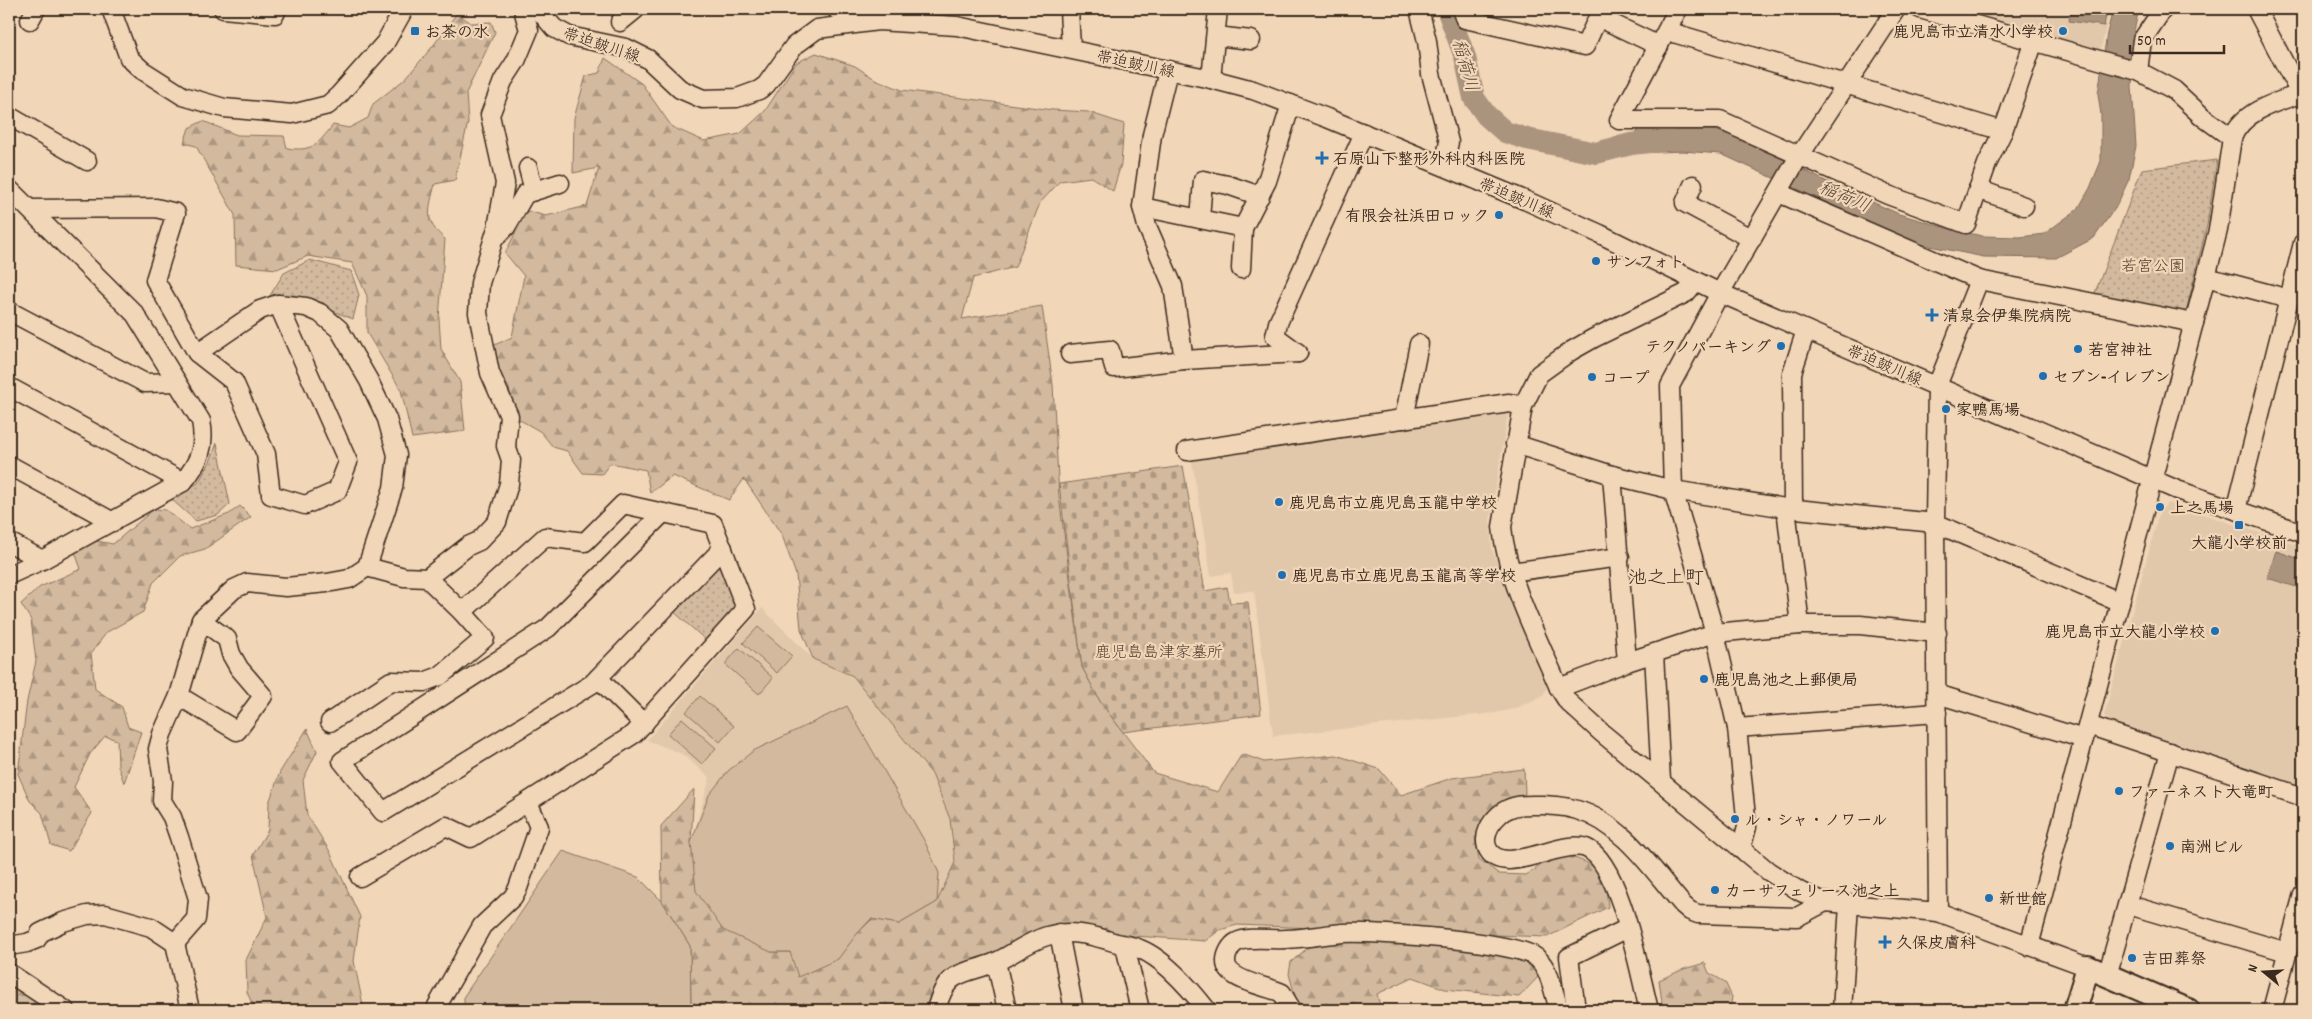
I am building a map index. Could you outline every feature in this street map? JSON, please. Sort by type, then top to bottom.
[{"type":"main road","points":[[2075,1010],[2097,972],[2188,1010]]},
{"type":"street","points":[[111,9],[130,58],[142,70],[183,96],[224,108],[292,114],[328,105],[339,95],[385,43],[404,9]]},
{"type":"street","points":[[223,9],[276,14],[277,9]]},
{"type":"street","points":[[367,567],[404,577],[427,578],[468,546],[479,541],[497,522],[508,484],[511,460],[506,446],[509,416],[490,373],[478,313],[480,283],[493,240],[505,183],[490,115],[503,81],[516,61],[529,30],[522,9]]},
{"type":"street","name":"帯迫皷川線","points":[[538,9],[554,28],[569,36],[626,48],[648,59],[680,89],[702,99],[738,98],[759,90],[766,85],[784,58],[803,38],[844,13],[878,21],[957,26],[1211,79],[1253,90],[1444,165],[1568,219],[1720,293],[2153,478],[2177,490],[2303,533]]},
{"type":"street","points":[[620,22],[636,9]]},
{"type":"street","points":[[1069,9],[1071,49]]},
{"type":"street","points":[[1211,79],[1218,9]]},
{"type":"street","points":[[1419,9],[1431,74],[1449,142],[1444,165]]},
{"type":"street","points":[[1461,9],[1465,18],[1585,46],[1598,17],[1663,38],[1846,85],[2003,131]]},
{"type":"street","points":[[1678,9],[1619,120],[1720,120],[1799,157],[1888,195],[1966,224],[1987,164],[2003,131],[2034,41]]},
{"type":"street","points":[[1742,849],[1747,827],[1737,728],[1715,633],[1673,490],[1670,386],[1720,293],[1799,157],[1896,9]]},
{"type":"street","points":[[1920,9],[2138,71],[2174,90],[2203,117],[2232,138]]},
{"type":"street","points":[[2138,71],[2142,40],[2163,9]]},
{"type":"street","points":[[2029,946],[2218,230],[2232,138],[2238,125],[2250,114],[2303,95],[2256,9]]},
{"type":"street","points":[[1216,36],[1251,40]]},
{"type":"street","points":[[1168,71],[1152,135],[1142,207],[1147,226],[1173,286],[1184,360]]},
{"type":"street","points":[[1241,269],[1243,228],[1260,196],[1275,158],[1291,104]]},
{"type":"street","points":[[9,116],[86,161]]},
{"type":"street","points":[[1070,354],[1110,350],[1114,368],[1184,360],[1298,353],[1275,336],[1278,323],[1364,133]]},
{"type":"street","points":[[528,168],[534,191]]},
{"type":"street","points":[[1200,219],[1203,180],[1228,185],[1260,196]]},
{"type":"street","points":[[493,240],[506,227],[525,194],[560,182]]},
{"type":"street","points":[[1693,185],[1685,203],[1752,240]]},
{"type":"street","points":[[9,189],[135,314],[201,421],[204,434],[198,461],[183,482],[42,560],[9,575]]},
{"type":"street","points":[[1978,189],[2024,206]]},
{"type":"street","points":[[1780,192],[1979,280],[2194,323]]},
{"type":"street","points":[[1142,207],[1243,228]]},
{"type":"street","points":[[30,209],[156,208],[176,213],[155,280],[197,353],[234,382],[266,454],[271,495],[305,505],[337,491],[348,462],[278,304]]},
{"type":"street","points":[[2236,510],[2303,242]]},
{"type":"street","points":[[2206,277],[2290,299]]},
{"type":"street","points":[[1938,912],[1935,523],[1937,386],[1979,280]]},
{"type":"street","points":[[1696,281],[1686,293],[1594,338],[1571,351],[1539,374],[1523,406],[1502,527],[1504,547],[1511,572],[1559,688],[1568,702],[1786,884],[1825,902],[1938,912],[2029,946],[2071,959],[2097,972],[2129,905],[2170,752]]},
{"type":"street","points":[[175,943],[196,919],[198,898],[172,818],[162,801],[158,749],[162,734],[179,696],[201,620],[234,589],[247,583],[286,587],[327,583],[349,579],[367,567],[393,488],[396,455],[387,419],[370,381],[339,330],[320,313],[306,307],[278,304],[260,310],[197,353]]},
{"type":"street","points":[[9,311],[145,383],[177,382]]},
{"type":"street","points":[[1800,626],[1790,508],[1792,373],[1800,343],[1806,330]]},
{"type":"street","points":[[1404,419],[1419,344]]},
{"type":"street","points":[[9,387],[183,482]]},
{"type":"street","points":[[1187,451],[1509,403],[1523,406]]},
{"type":"street","points":[[1515,444],[1612,475],[1673,490],[1790,508],[1935,523],[2120,602]]},
{"type":"street","points":[[9,465],[113,522]]},
{"type":"street","points":[[1612,475],[1627,662]]},
{"type":"street","points":[[360,877],[446,826],[471,838],[634,734],[746,609],[713,524],[623,504],[585,542],[545,537],[462,612]]},
{"type":"street","points":[[663,513],[548,628],[342,761],[383,812],[592,684],[723,548]]},
{"type":"street","points":[[9,542],[42,560]]},
{"type":"street","points":[[1511,572],[1620,557]]},
{"type":"street","points":[[330,722],[391,681],[424,682],[440,676],[485,638],[462,612],[427,578]]},
{"type":"street","points":[[179,696],[237,731],[263,696],[239,668],[231,654],[227,639],[201,620]]},
{"type":"street","points":[[1559,688],[1627,662],[1715,633],[1800,626],[1860,626],[1937,633]]},
{"type":"street","points":[[1654,654],[1661,781]]},
{"type":"street","points":[[598,678],[644,724]]},
{"type":"street","points":[[1937,694],[2170,752],[2303,796]]},
{"type":"street","points":[[1737,728],[1937,713]]},
{"type":"street","points":[[436,1010],[482,926],[512,897],[518,888],[539,828],[528,802]]},
{"type":"street","points":[[1649,1010],[1620,900],[1603,862],[1588,848],[1579,846],[1560,848],[1520,859],[1507,860],[1495,856],[1487,847],[1487,832],[1493,821],[1502,812],[1521,804],[1560,806],[1591,815],[1622,836],[1682,904],[1698,914],[1797,917],[1825,902]]},
{"type":"street","points":[[2272,1010],[2303,894]]},
{"type":"street","points":[[1842,1010],[1849,905]]},
{"type":"street","points":[[2129,905],[2287,952]]},
{"type":"street","points":[[9,946],[27,943],[36,938],[40,933],[64,922],[87,915],[105,914],[151,927],[175,943],[190,1010]]},
{"type":"street","points":[[1576,1010],[1569,957],[1628,928]]},
{"type":"street","points":[[1059,933],[1074,1010]]},
{"type":"street","points":[[937,1009],[946,983],[957,976],[996,962],[1040,939],[1059,933],[1090,935],[1140,949],[1157,959],[1180,979],[1207,1010]]},
{"type":"street","points":[[1292,1010],[1282,993],[1237,978],[1229,971],[1226,963],[1227,955],[1235,942],[1245,939],[1265,940],[1343,933],[1372,933],[1448,939],[1524,951],[1538,959],[1545,968],[1559,1010]]},
{"type":"street","points":[[1125,946],[1140,1010]]},
{"type":"street","points":[[996,962],[1007,1010]]},
{"type":"street","points":[[9,973],[65,1010]]},
{"type":"shaded area","name":"鹿児島市立清水小学校","points":[[1943,9],[2110,9],[2100,53]]},
{"type":"shaded area","points":[[1505,407],[1508,414],[1490,520],[1492,549],[1547,687],[1543,696],[1514,709],[1495,713],[1273,736],[1254,591],[1234,592],[1231,573],[1211,576],[1191,456]]},
{"type":"shaded area","name":"鹿児島市立大龍小学校","points":[[2169,503],[2303,547],[2303,788],[2110,723],[2104,715],[2160,510]]},
{"type":"shaded area","points":[[762,608],[813,659],[853,676],[932,774],[950,819],[954,864],[937,902],[691,842],[710,778],[682,754],[647,740]]},
{"type":"green space","points":[[457,13],[471,23],[491,22],[495,32],[466,93],[468,122],[455,180],[435,184],[429,214],[433,226],[445,239],[439,319],[441,349],[460,382],[465,431],[412,438],[401,390],[367,333],[367,296],[352,263],[308,256],[277,269],[236,265],[235,215],[196,146],[184,143],[189,128],[203,121],[237,135],[284,136],[287,148],[303,149],[314,145],[319,142],[333,125],[349,128],[368,118],[373,104],[405,79],[433,46]]},
{"type":"green space","points":[[816,53],[855,66],[875,79],[902,90],[1053,110],[1088,112],[1124,124],[1121,164],[1113,191],[1091,177],[1060,181],[1040,203],[1015,267],[973,278],[962,319],[1042,306],[1053,385],[1059,497],[1082,667],[1101,703],[1154,773],[1218,792],[1242,754],[1264,762],[1336,755],[1379,769],[1401,795],[1452,778],[1524,769],[1525,794],[1493,807],[1475,838],[1479,859],[1499,874],[1526,875],[1543,864],[1566,855],[1578,859],[1594,867],[1603,877],[1608,907],[1547,937],[1237,925],[1220,930],[1205,941],[1121,935],[1064,925],[987,958],[962,964],[942,974],[933,996],[931,1010],[691,1010],[690,946],[662,901],[661,826],[694,789],[691,842],[771,952],[790,952],[856,935],[872,919],[899,924],[937,902],[955,862],[950,819],[932,774],[853,676],[813,659],[801,629],[796,575],[782,535],[744,479],[729,500],[673,476],[650,493],[646,470],[610,463],[602,474],[583,473],[567,451],[553,447],[541,432],[515,417],[509,388],[496,367],[490,347],[512,337],[524,276],[505,253],[527,211],[546,216],[587,206],[599,168],[573,173],[574,118],[586,76],[599,73],[605,58],[642,84],[672,127],[704,141],[740,134],[765,111],[796,63]]},
{"type":"green space","name":"若宮公園","points":[[2217,160],[2207,225],[2185,316],[2093,298],[2142,169]]},
{"type":"green space","points":[[310,260],[351,271],[359,295],[353,319],[294,295],[266,302],[284,273]]},
{"type":"green space","points":[[217,443],[230,504],[218,515],[196,521],[170,498],[198,483],[210,462]]},
{"type":"green space","name":"鹿児島島津家墓所","points":[[1183,466],[1205,591],[1227,587],[1230,603],[1248,602],[1261,714],[1123,732],[1101,703],[1082,667],[1059,484]]},
{"type":"green space","points":[[240,506],[251,517],[205,549],[180,556],[153,583],[143,612],[107,632],[91,653],[95,689],[122,707],[128,727],[141,732],[124,783],[118,766],[117,740],[105,736],[90,754],[74,787],[92,813],[69,851],[51,845],[42,813],[30,801],[18,774],[27,701],[36,661],[31,620],[21,604],[40,587],[81,569],[75,552],[96,541],[113,544],[154,509],[166,510],[190,529],[229,514]]},
{"type":"green space","points":[[714,564],[725,568],[738,601],[733,616],[709,643],[672,610]]},
{"type":"green space","points":[[758,627],[792,656],[777,673],[743,643]]},
{"type":"green space","points":[[739,648],[773,678],[759,694],[725,664]]},
{"type":"green space","points":[[700,696],[734,726],[720,742],[686,712]]},
{"type":"green space","points":[[847,706],[925,842],[939,873],[937,902],[899,924],[871,919],[838,959],[798,977],[790,952],[771,952],[723,930],[696,891],[691,842],[709,795],[728,771],[753,751]]},
{"type":"green space","points":[[682,718],[716,748],[702,764],[668,734]]},
{"type":"green space","points":[[307,729],[317,751],[303,780],[307,815],[329,850],[360,917],[354,961],[364,1010],[255,1010],[247,992],[246,960],[267,917],[253,855],[268,830],[269,803],[280,772]]},
{"type":"green space","points":[[563,851],[638,877],[662,901],[690,946],[691,1010],[464,1010],[464,996]]},
{"type":"green space","points":[[1374,940],[1513,952],[1540,975],[1519,997],[1445,989],[1413,977],[1377,994],[1381,1010],[1299,1010],[1289,974],[1291,962],[1312,944]]},
{"type":"green space","points":[[1705,963],[1709,973],[1725,982],[1732,997],[1730,1010],[1663,1010],[1659,980],[1684,969]]},
{"type":"green space","points":[[9,981],[58,1010],[9,1010]]},
{"type":"water","points":[[2071,9],[2107,9],[2104,26],[2069,21]]},
{"type":"water","points":[[2113,9],[2139,9],[2134,31],[2132,87],[2136,146],[2129,179],[2117,205],[2094,238],[2056,258],[1984,257],[1915,243],[1721,154],[1683,151],[1637,153],[1637,130],[1714,130],[1748,140],[1821,179],[1899,214],[1982,236],[2020,237],[2044,234],[2078,209],[2090,188],[2101,161],[2101,115],[2098,94],[2107,33]]},
{"type":"water","points":[[2276,551],[2303,560],[2303,589],[2267,578]]},
{"type":"waterway","name":"稲荷川","points":[[1447,9],[1465,57],[1474,98],[1486,115],[1505,132],[1527,139],[1596,153],[1631,144],[1668,140]]},
{"type":"place","name":"お茶の水","points":[[415,31]]},
{"type":"place","name":"鹿児島市立清水小学校","points":[[2063,31]]},
{"type":"place","name":"石原山下整形外科内科医院","points":[[1322,158]]},
{"type":"place","name":"有限会社浜田ロック","points":[[1499,215]]},
{"type":"place","name":"サンフォト","points":[[1596,261]]},
{"type":"place","name":"清泉会伊集院病院","points":[[1932,315]]},
{"type":"place","name":"テクノパーキング","points":[[1781,346]]},
{"type":"place","name":"若宮神社","points":[[2078,349]]},
{"type":"place","name":"セブン-イレブン","points":[[2043,376]]},
{"type":"place","name":"コープ","points":[[1592,377]]},
{"type":"place","name":"家鴨馬場","points":[[1946,409]]},
{"type":"place","name":"鹿児島市立鹿児島玉龍中学校","points":[[1279,502]]},
{"type":"place","name":"上之馬場","points":[[2160,507]]},
{"type":"place","name":"大龍小学校前","points":[[2239,525]]},
{"type":"place","name":"鹿児島市立鹿児島玉龍高等学校","points":[[1282,575]]},
{"type":"place","name":"鹿児島市立大龍小学校","points":[[2215,631]]},
{"type":"place","name":"鹿児島池之上郵便局","points":[[1704,679]]},
{"type":"place","name":"ファーネスト大竜町","points":[[2119,791]]},
{"type":"place","name":"ル・シャ・ノワール","points":[[1735,819]]},
{"type":"place","name":"南洲ビル","points":[[2170,846]]},
{"type":"place","name":"カーサフェリース池之上","points":[[1715,890]]},
{"type":"place","name":"新世館","points":[[1989,898]]},
{"type":"place","name":"久保皮膚科","points":[[1885,942]]},
{"type":"place","name":"吉田葬祭","points":[[2132,958]]},
{"type":"district","name":"池之上町","points":[[1666,576]]}]
